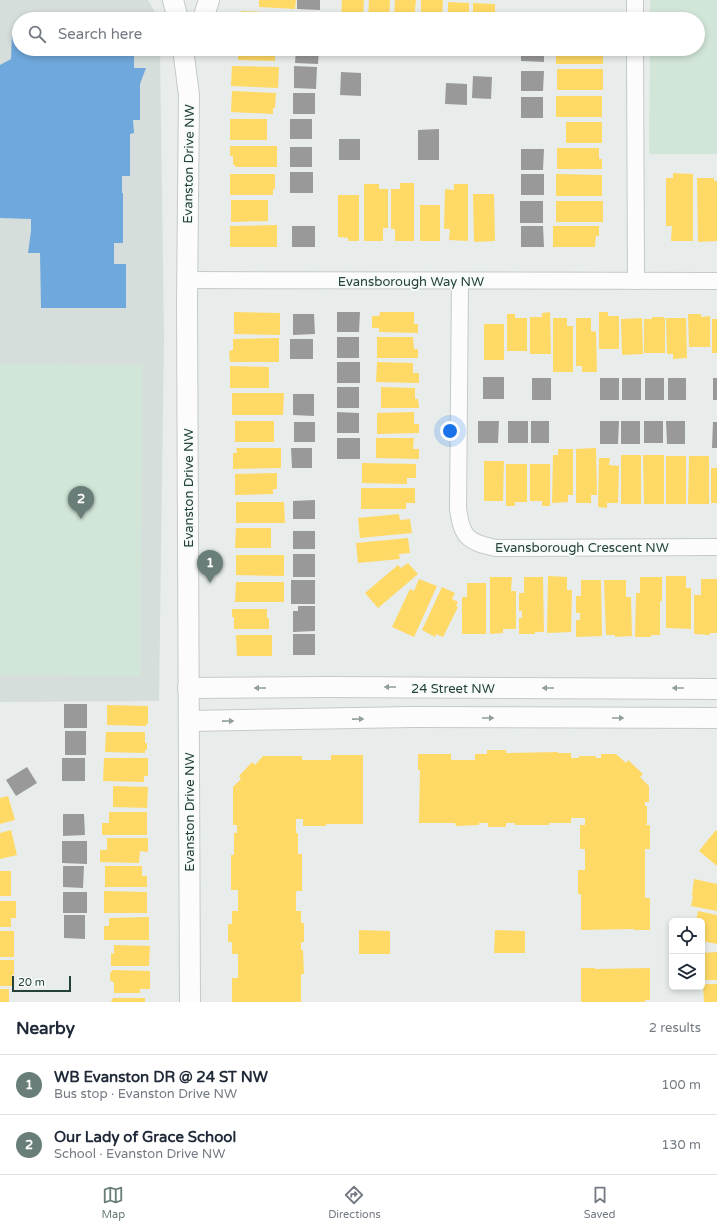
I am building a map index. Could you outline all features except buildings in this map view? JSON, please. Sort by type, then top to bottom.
[{"type":"street","points":[[173,0],[176,12]]},
{"type":"street","points":[[205,12],[209,0]]},
{"type":"street","points":[[635,0],[635,12]]},
{"type":"street","name":"Evanston Drive NW","points":[[184,56],[189,95],[187,280],[190,1002]]},
{"type":"street","name":"Evanston Drive NW","points":[[189,95],[196,56]]},
{"type":"street","points":[[635,56],[636,280]]},
{"type":"street","name":"Evansborough Way NW","points":[[187,280],[717,281]]},
{"type":"street","name":"Evansborough Crescent NW","points":[[460,281],[458,509],[460,525],[467,537],[479,544],[496,548],[717,547]]},
{"type":"street","name":"24 Street NW","points":[[188,688],[717,688]]},
{"type":"street","points":[[189,721],[412,717],[717,718]]},
{"type":"shaded area","points":[[0,0],[148,0],[155,12],[12,12],[12,56],[160,56],[164,337],[159,701],[0,702]]},
{"type":"green space","points":[[650,0],[717,0],[717,154],[649,154],[650,56],[705,56],[705,12],[650,12]]},
{"type":"green space","points":[[0,364],[142,365],[141,676],[0,675]]},
{"type":"place","name":"Our Lady of Grace School","points":[[81,519]]},
{"type":"place","name":"WB Evanston DR @ 24 ST NW","points":[[210,583]]}]
